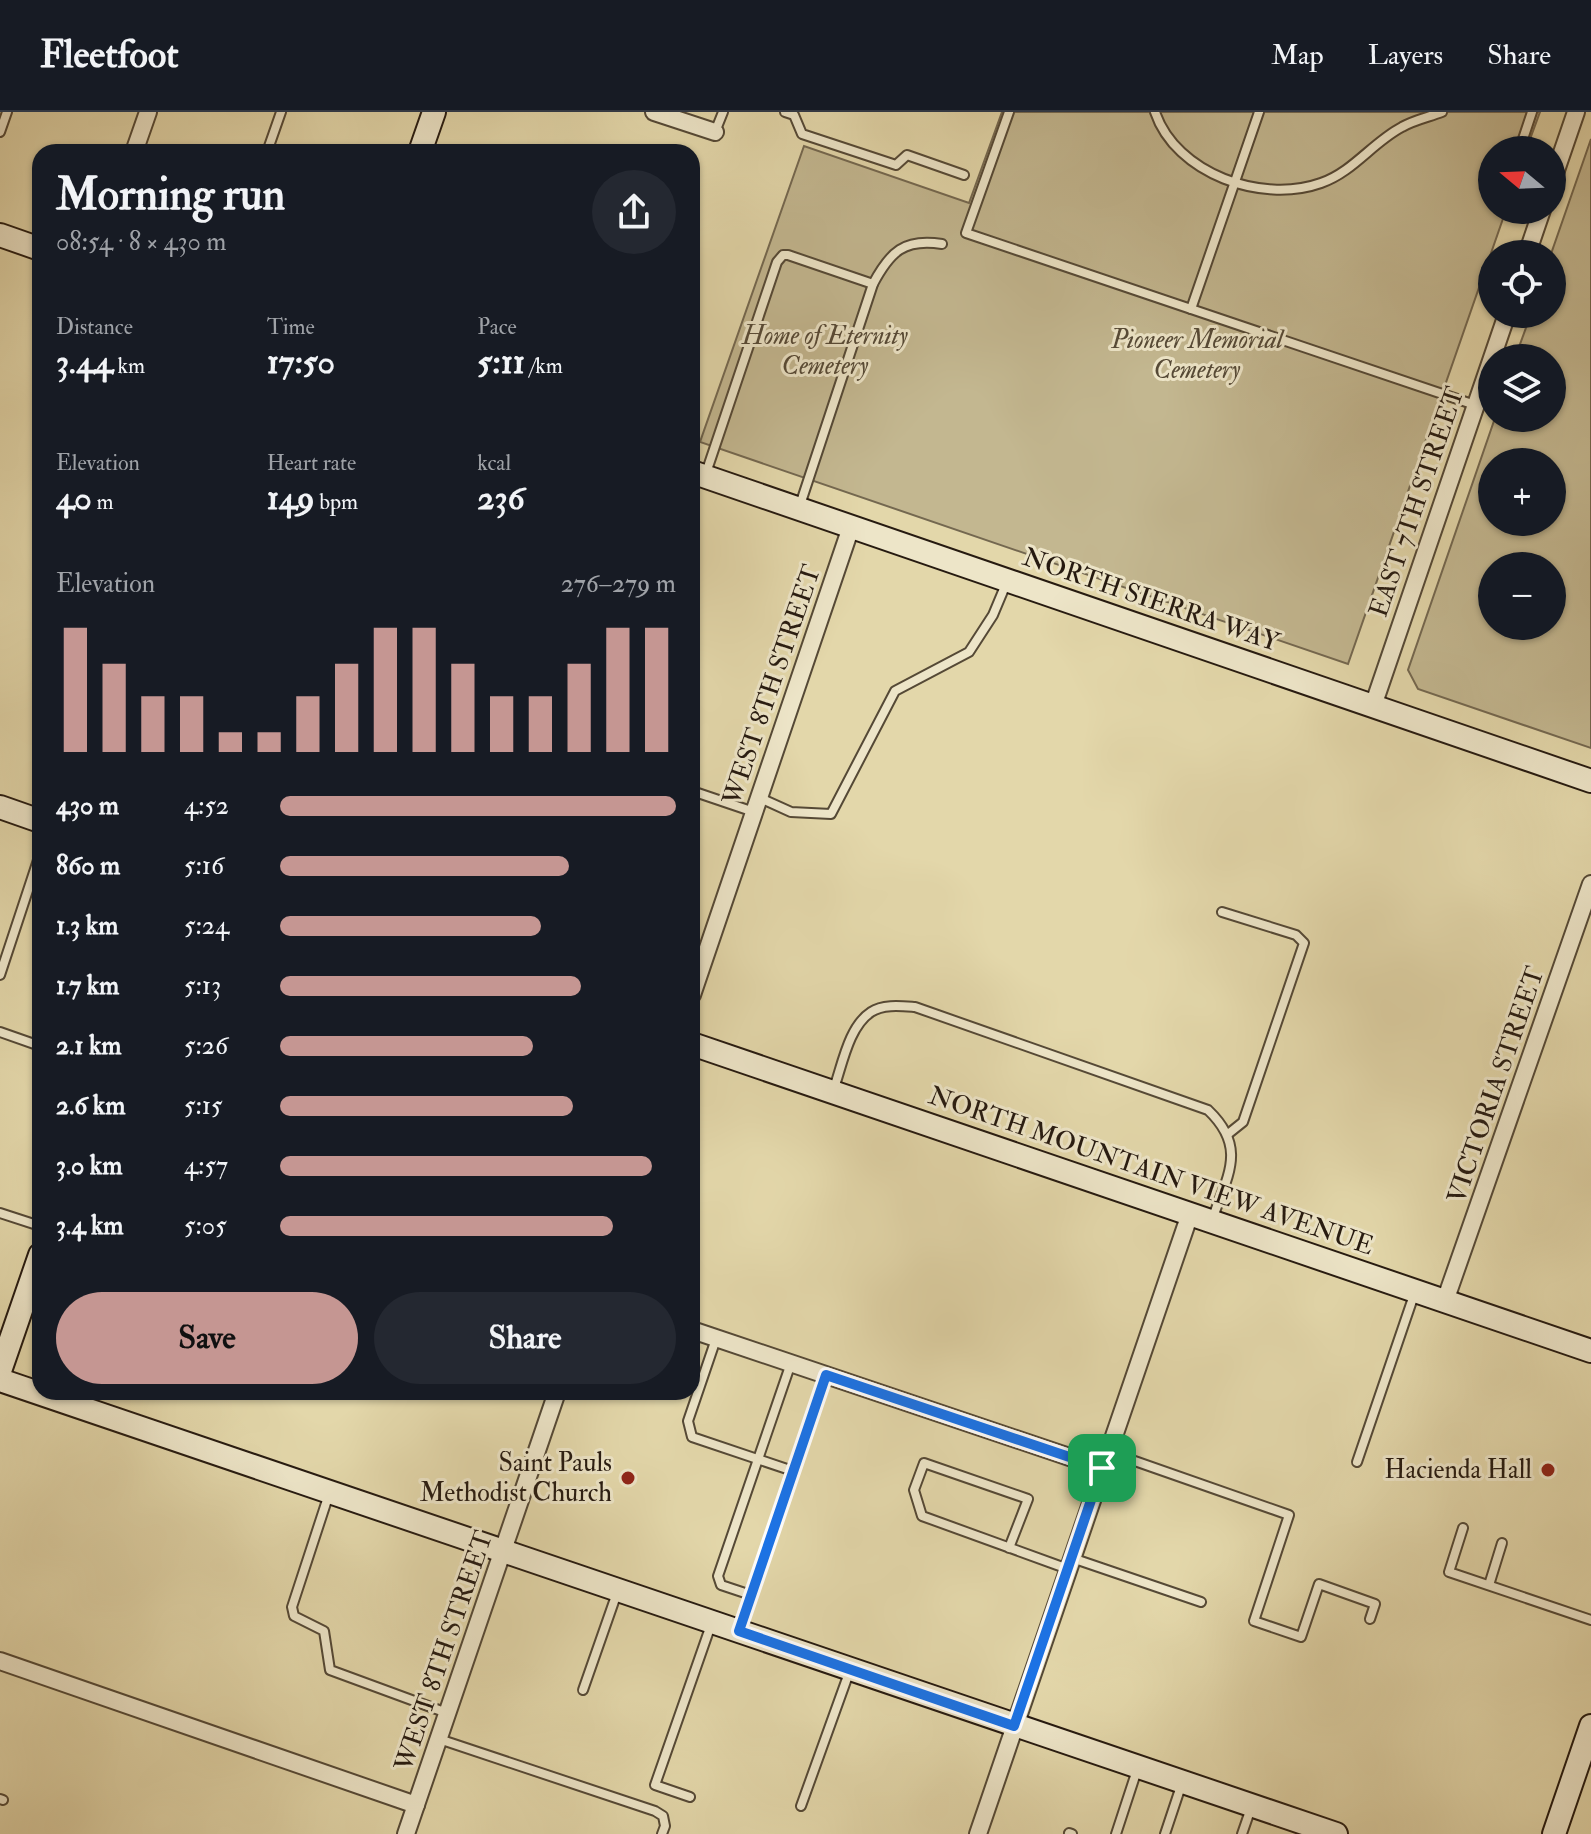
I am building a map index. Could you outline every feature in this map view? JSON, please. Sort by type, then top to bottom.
[{"type":"street","points":[[137,144],[148,112]]},
{"type":"street","points":[[423,144],[434,112]]},
{"type":"street","points":[[654,112],[715,132]]},
{"type":"street","points":[[1566,141],[1576,112]]},
{"type":"street","points":[[0,235],[32,246]]},
{"type":"street","name":"EAST 7TH STREET","points":[[1373,706],[1502,328]]},
{"type":"street","name":"NORTH SIERRA WAY","points":[[700,476],[1591,781]]},
{"type":"street","name":"WEST 8TH STREET","points":[[700,972],[851,527]]},
{"type":"street","points":[[0,807],[32,818]]},
{"type":"street","name":"VICTORIA STREET","points":[[1445,1301],[1591,884]]},
{"type":"street","name":"NORTH MOUNTAIN VIEW AVENUE","points":[[700,1047],[1591,1351]]},
{"type":"street","points":[[978,1834],[1105,1460],[1201,1218]]},
{"type":"street","points":[[0,1371],[32,1278]]},
{"type":"street","points":[[700,1333],[1105,1460]]},
{"type":"street","points":[[0,1380],[32,1391]]},
{"type":"street","points":[[59,1400],[1336,1834]]},
{"type":"street","name":"WEST 8TH STREET","points":[[406,1834],[554,1400]]},
{"type":"street","points":[[0,1661],[416,1805]]},
{"type":"street","points":[[1554,1834],[1591,1726]]},
{"type":"lane","points":[[0,132],[7,112]]},
{"type":"lane","points":[[270,144],[281,112]]},
{"type":"lane","points":[[715,132],[723,112]]},
{"type":"lane","points":[[785,112],[794,115],[802,134],[896,165],[907,155],[964,175]]},
{"type":"lane","points":[[1009,112],[966,233],[1476,406]]},
{"type":"lane","points":[[1155,112],[1170,139],[1211,173],[1256,188],[1286,189],[1321,183],[1350,167],[1401,127],[1442,112]]},
{"type":"lane","points":[[1191,309],[1259,112]]},
{"type":"lane","points":[[1524,136],[1532,112]]},
{"type":"lane","points":[[799,509],[873,284],[882,267],[896,252],[912,243],[942,244]]},
{"type":"lane","points":[[700,470],[777,262],[783,255],[873,284]]},
{"type":"lane","points":[[700,793],[791,812],[831,814],[895,691],[969,652],[993,615],[1007,581]]},
{"type":"lane","points":[[0,975],[32,878]]},
{"type":"lane","points":[[1222,912],[1296,935],[1304,943],[1243,1122],[1228,1134]]},
{"type":"lane","points":[[833,1092],[854,1032],[862,1021],[873,1010],[893,1006],[915,1007],[1208,1110],[1223,1124],[1228,1134],[1231,1161],[1201,1218]]},
{"type":"lane","points":[[0,1032],[32,1043]]},
{"type":"lane","points":[[0,1213],[32,1223]]},
{"type":"lane","points":[[1357,1462],[1416,1291]]},
{"type":"lane","points":[[700,1386],[716,1339]]},
{"type":"lane","points":[[751,1595],[721,1585],[718,1576],[791,1363]]},
{"type":"lane","points":[[739,1631],[826,1375]]},
{"type":"lane","points":[[695,1400],[688,1421],[692,1437],[793,1471]]},
{"type":"lane","points":[[1105,1460],[1289,1515],[1254,1621],[1301,1637],[1319,1584],[1375,1604],[1370,1619]]},
{"type":"lane","points":[[1009,1548],[1028,1499],[924,1463],[914,1490],[922,1516],[1009,1548],[1201,1602]]},
{"type":"lane","points":[[330,1491],[292,1607],[294,1616],[324,1631],[330,1670],[447,1714]]},
{"type":"lane","points":[[1463,1528],[1449,1572],[1591,1620]]},
{"type":"lane","points":[[1489,1585],[1502,1543]]},
{"type":"lane","points":[[583,1690],[619,1589]]},
{"type":"lane","points":[[690,1797],[655,1785],[712,1622]]},
{"type":"lane","points":[[801,1806],[850,1669]]},
{"type":"lane","points":[[439,1739],[655,1811],[663,1816],[665,1826],[662,1834]]},
{"type":"lane","points":[[1116,1834],[1138,1767]]},
{"type":"lane","points":[[1165,1834],[1183,1783]]},
{"type":"lane","points":[[1242,1834],[1252,1806]]},
{"type":"green space","name":"Pioneer Memorial Cemetery","points":[[1002,112],[1540,112],[1531,136],[1478,136],[1478,224],[1501,224],[1496,240],[1478,240],[1478,290],[1348,664],[700,442],[804,146],[969,203]]},
{"type":"green space","points":[[1591,139],[1591,748],[1418,689],[1408,670],[1478,467],[1478,536],[1566,536],[1566,448],[1485,448],[1490,432],[1566,432],[1566,344],[1520,344],[1526,328],[1566,328],[1566,240],[1556,240],[1561,224],[1566,224],[1566,211]]},
{"type":"place","name":"Hacienda Hall","points":[[1548,1470]]},
{"type":"place","name":"Saint Pauls Methodist Church","points":[[628,1478]]},
{"type":"route","points":[[826,1375],[1102,1468],[1014,1726],[739,1631],[826,1375]]},
{"type":"park label","name":"Home of Eternity Cemetery","points":[[825,351]]}]
